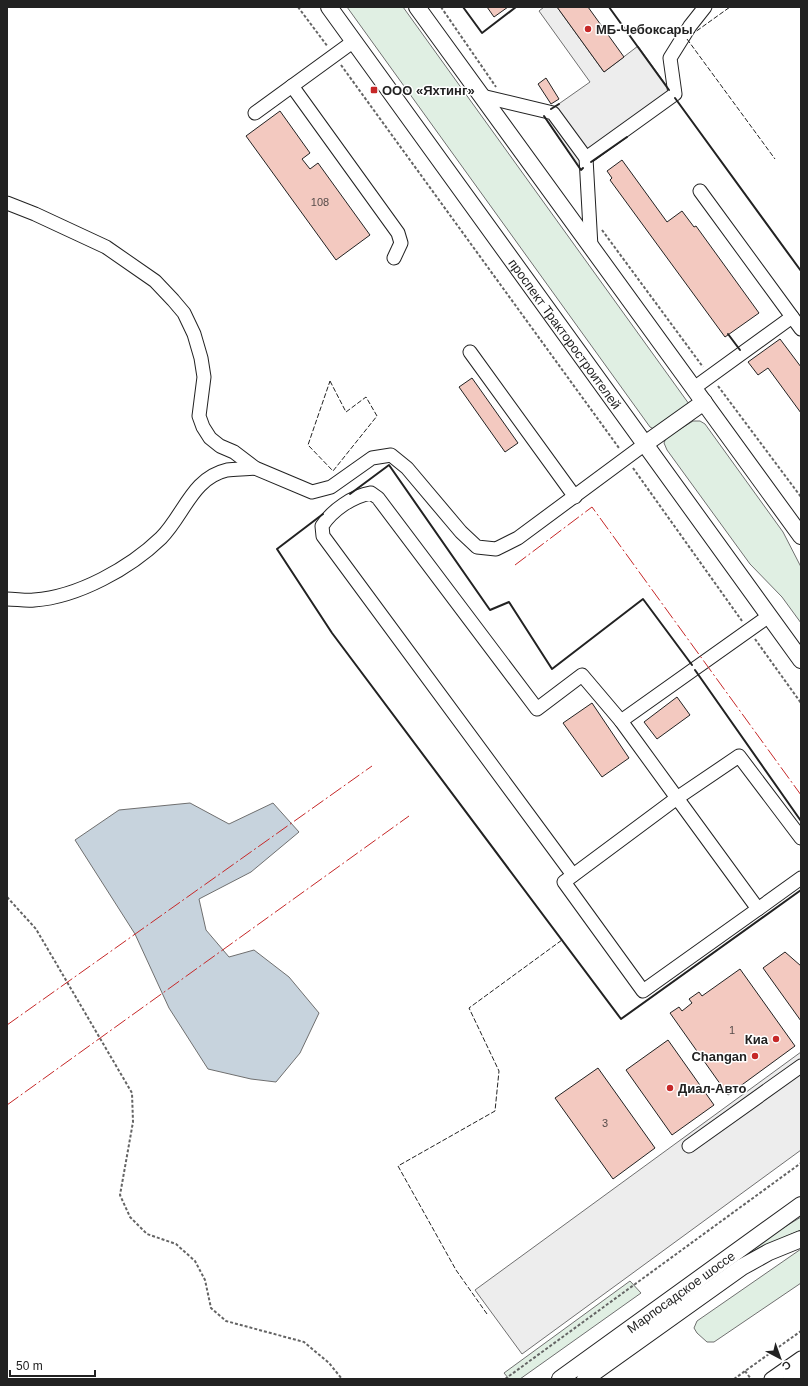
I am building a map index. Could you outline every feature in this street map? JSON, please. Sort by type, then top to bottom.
[{"type":"main road","name":"проспект Тракторостроителей","points":[[329,7],[769,616],[798,653]]},
{"type":"main road","points":[[417,7],[801,536]]},
{"type":"main road","points":[[645,444],[704,402]]},
{"type":"main road","name":"Марпосадское шоссе","points":[[560,1379],[801,1205]]},
{"type":"main road","name":"Марпосадское шоссе","points":[[585,1379],[742,1267],[769,1252],[801,1239]]},
{"type":"street","points":[[586,158],[675,94],[670,58],[690,26],[706,7]]},
{"type":"street","points":[[255,113],[354,41]]},
{"type":"street","points":[[292,86],[398,233],[401,243],[394,258]]},
{"type":"street","points":[[482,96],[552,113],[586,158],[591,247]]},
{"type":"street","points":[[700,191],[801,329]]},
{"type":"street","points":[[7,203],[35,214],[106,247],[156,281],[184,313],[194,334],[201,358],[204,378],[200,416],[203,427],[210,438],[220,446],[234,452],[254,468],[312,492],[331,487],[372,458],[391,455],[407,468],[460,532],[477,547],[496,549],[518,538],[645,444]]},
{"type":"street","points":[[694,388],[792,317]]},
{"type":"street","points":[[470,352],[575,497]]},
{"type":"street","points":[[7,599],[34,600],[54,597],[115,573],[141,556],[162,537],[178,517],[199,485],[211,476],[227,470],[254,468]]},
{"type":"street","points":[[573,875],[323,536],[322,526],[328,516],[360,495],[371,493],[378,498],[537,709],[582,675],[621,721],[758,909]]},
{"type":"street","points":[[621,721],[769,616]]},
{"type":"street","points":[[801,838],[739,756],[677,798],[564,882],[643,991],[801,878]]},
{"type":"street","points":[[689,1146],[801,1066]]},
{"type":"street","points":[[771,1379],[801,1358]]},
{"type":"street","points":[[790,1379],[801,1371]]},
{"type":"path","points":[[298,7],[327,46]]},
{"type":"path","points":[[441,7],[507,102]]},
{"type":"path","points":[[341,65],[620,449]]},
{"type":"path","points":[[589,213],[703,367]]},
{"type":"path","points":[[714,382],[801,497]]},
{"type":"path","points":[[632,466],[745,624]]},
{"type":"path","points":[[753,636],[801,703]]},
{"type":"path","points":[[7,897],[36,929],[132,1093],[133,1122],[120,1195],[130,1217],[147,1234],[176,1244],[195,1261],[205,1280],[211,1308],[226,1321],[304,1342],[329,1363],[342,1379]]},
{"type":"path","points":[[504,1379],[801,1163]]},
{"type":"path","points":[[734,1379],[801,1331]]},
{"type":"path","points":[[745,1371],[751,1379]]},
{"type":"green space","points":[[347,7],[403,7],[689,404],[654,429],[650,427]]},
{"type":"green space","points":[[693,421],[700,421],[705,424],[783,532],[801,567],[801,623],[782,597],[750,564],[667,450],[664,443],[666,438]]},
{"type":"green space","points":[[801,1217],[801,1230],[742,1256],[768,1237]]},
{"type":"green space","points":[[801,1249],[801,1283],[714,1342],[707,1342],[697,1333],[694,1328],[697,1321]]},
{"type":"green space","points":[[630,1281],[641,1293],[520,1379],[509,1379],[504,1373]]},
{"type":"shaded area","points":[[544,7],[557,7],[604,72],[638,46],[677,100],[581,170],[543,115],[590,82],[539,11]]},
{"type":"shaded area","points":[[190,803],[229,824],[273,803],[299,832],[251,872],[199,899],[206,930],[229,957],[254,950],[289,977],[319,1013],[300,1053],[276,1082],[251,1079],[208,1069],[169,1008],[135,934],[75,840],[119,810]]},
{"type":"shaded area","points":[[801,1052],[801,1150],[522,1354],[475,1290]]},
{"type":"building","points":[[487,7],[508,7],[494,17]]},
{"type":"building","points":[[557,7],[588,7],[624,57],[604,72]]},
{"type":"building","points":[[546,78],[559,99],[551,104],[538,84]]},
{"type":"building","points":[[280,111],[310,153],[302,159],[310,169],[318,163],[370,235],[336,260],[246,136]]},
{"type":"building","points":[[622,160],[667,222],[682,211],[694,227],[696,226],[759,313],[725,337],[610,180],[612,178],[607,171]]},
{"type":"building","points":[[780,339],[801,367],[801,413],[768,368],[758,375],[748,362]]},
{"type":"building","points":[[472,378],[518,443],[505,452],[459,387]]},
{"type":"building","points":[[677,697],[690,715],[657,739],[644,722]]},
{"type":"building","points":[[592,703],[629,758],[602,777],[563,723]]},
{"type":"building","points":[[785,952],[801,966],[801,1021],[763,968]]},
{"type":"building","points":[[740,969],[795,1046],[728,1095],[670,1013],[679,1007],[682,1011],[692,1003],[689,999],[699,992],[702,996]]},
{"type":"building","name":"Диал-Авто","points":[[668,1040],[714,1105],[672,1135],[626,1070]]},
{"type":"building","points":[[598,1068],[655,1148],[613,1179],[555,1098]]},
{"type":"fence","points":[[691,35],[730,7]]},
{"type":"fence","points":[[687,39],[775,159]]},
{"type":"fence","points":[[330,381],[346,412],[366,397],[377,416],[333,471],[308,445],[330,381]]},
{"type":"fence","points":[[487,1314],[456,1270],[398,1166],[495,1111],[499,1071],[469,1008],[562,940]]},
{"type":"wall","points":[[463,7],[482,33],[516,7]]},
{"type":"wall","points":[[609,7],[669,90]]},
{"type":"wall","points":[[675,98],[801,271]]},
{"type":"wall","points":[[551,109],[559,104]]},
{"type":"wall","points":[[544,116],[581,170],[583,168]]},
{"type":"wall","points":[[591,162],[627,137]]},
{"type":"wall","points":[[728,334],[740,350]]},
{"type":"wall","points":[[350,494],[389,465],[490,610],[509,602],[552,669],[643,599],[692,665]]},
{"type":"wall","points":[[323,514],[277,549],[332,633],[621,1019],[801,890]]},
{"type":"wall","points":[[695,670],[801,821]]},
{"type":"power","points":[[515,565],[592,507],[801,795]]},
{"type":"power","points":[[7,1025],[372,766]]},
{"type":"power","points":[[7,1105],[409,816]]},
{"type":"place","name":"МБ-Чебоксары","points":[[588,29]]},
{"type":"place","name":"ООО «Яхтинг»","points":[[374,90]]},
{"type":"place","name":"Киа","points":[[776,1039]]},
{"type":"place","name":"Changan","points":[[755,1056]]},
{"type":"place","name":"Диал-Авто","points":[[670,1088]]}]
